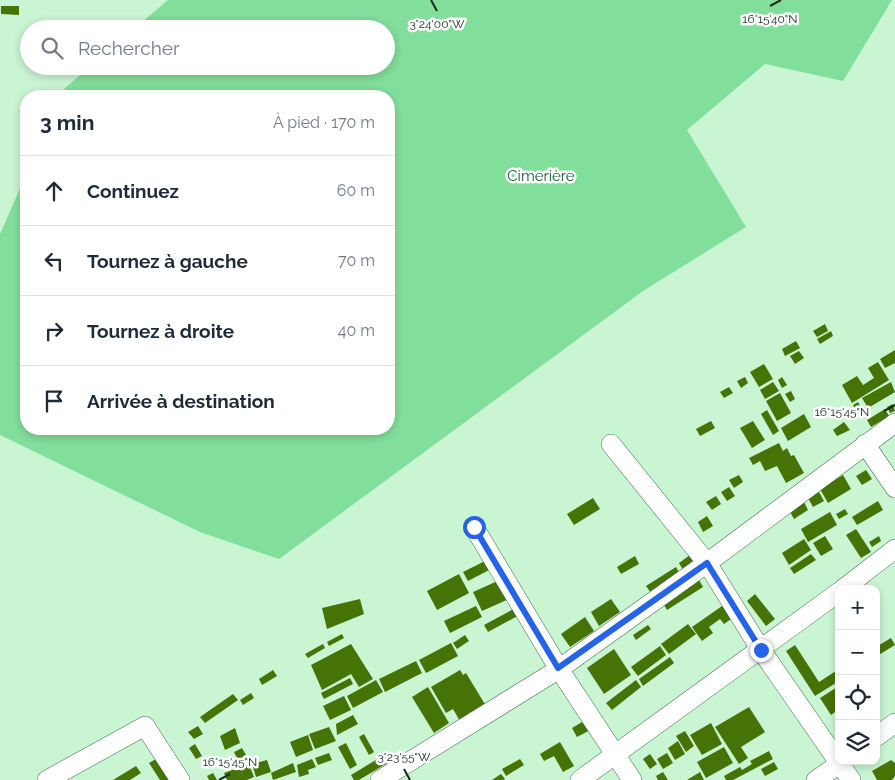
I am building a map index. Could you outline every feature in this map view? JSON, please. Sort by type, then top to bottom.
[{"type":"street","points":[[380,780],[558,668],[707,563],[895,423]]},
{"type":"street","points":[[611,444],[707,563],[761,650],[835,755]]},
{"type":"street","points":[[865,444],[895,488]]},
{"type":"street","points":[[474,527],[558,668],[632,780]]},
{"type":"street","points":[[847,585],[895,549]]},
{"type":"street","points":[[580,780],[835,595]]},
{"type":"street","points":[[880,734],[895,723]]},
{"type":"street","points":[[47,780],[145,726],[180,780]]},
{"type":"street","points":[[816,780],[838,765]]},
{"type":"street","points":[[842,765],[850,780]]},
{"type":"green space","name":"Cimerière","points":[[168,0],[892,0],[843,81],[765,64],[687,130],[746,227],[643,291],[279,559],[200,532],[0,435],[0,234],[20,189],[20,435],[395,435],[395,90],[64,90],[80,75],[395,75],[395,20],[145,20]]},
{"type":"building","points":[[1,6],[19,6],[19,15],[1,14]]},
{"type":"building","points":[[825,324],[828,331],[817,337],[813,331]]},
{"type":"building","points":[[831,331],[833,336],[820,344],[817,339]]},
{"type":"building","points":[[796,341],[800,348],[785,356],[782,349]]},
{"type":"building","points":[[895,350],[895,363],[885,368],[880,359]]},
{"type":"building","points":[[799,351],[804,358],[795,364],[790,356]]},
{"type":"building","points":[[878,362],[889,380],[852,403],[842,385],[857,376],[863,385],[874,378],[868,368]]},
{"type":"building","points":[[764,364],[773,379],[759,387],[750,372]]},
{"type":"building","points":[[745,377],[748,383],[741,388],[737,381]]},
{"type":"building","points":[[782,377],[787,385],[782,388],[778,380]]},
{"type":"building","points":[[773,382],[779,391],[765,399],[760,390]]},
{"type":"building","points":[[891,382],[895,392],[868,408],[862,398]]},
{"type":"building","points":[[729,387],[733,393],[724,398],[720,392]]},
{"type":"building","points":[[791,391],[795,399],[790,402],[785,394]]},
{"type":"building","points":[[780,393],[791,413],[777,421],[766,401]]},
{"type":"building","points":[[858,402],[862,410],[858,413],[853,405]]},
{"type":"building","points":[[893,404],[895,411],[890,413],[887,407]]},
{"type":"building","points":[[885,409],[889,416],[871,427],[867,420]]},
{"type":"building","points":[[767,410],[779,431],[773,435],[761,414]]},
{"type":"building","points":[[804,414],[811,427],[788,441],[781,428]]},
{"type":"building","points":[[711,421],[715,428],[700,436],[696,429]]},
{"type":"building","points":[[753,421],[765,440],[752,448],[740,428]]},
{"type":"building","points":[[844,422],[850,430],[837,436],[833,430]]},
{"type":"building","points":[[779,443],[783,451],[787,448],[791,456],[794,455],[804,473],[786,483],[777,466],[765,471],[760,461],[753,465],[749,458]]},
{"type":"building","points":[[866,470],[872,479],[862,485],[856,476]]},
{"type":"building","points":[[739,475],[743,482],[734,488],[729,480]]},
{"type":"building","points":[[843,475],[851,489],[828,503],[820,489]]},
{"type":"building","points":[[729,487],[735,496],[727,501],[721,492]]},
{"type":"building","points":[[819,492],[824,501],[813,507],[808,498]]},
{"type":"building","points":[[716,496],[721,504],[712,510],[706,502]]},
{"type":"building","points":[[593,498],[600,509],[574,525],[567,514]]},
{"type":"building","points":[[878,501],[883,510],[857,525],[852,517]]},
{"type":"building","points":[[804,502],[808,510],[794,519],[789,510]]},
{"type":"building","points":[[845,509],[848,514],[839,519],[836,514]]},
{"type":"building","points":[[830,512],[837,525],[808,542],[801,529]]},
{"type":"building","points":[[707,516],[713,526],[703,532],[698,522]]},
{"type":"building","points":[[856,529],[871,552],[861,558],[846,535]]},
{"type":"building","points":[[825,536],[833,549],[821,556],[813,543]]},
{"type":"building","points":[[879,536],[881,541],[872,547],[869,542]]},
{"type":"building","points":[[804,539],[811,550],[789,565],[782,553]]},
{"type":"building","points":[[811,554],[816,560],[794,574],[790,568]]},
{"type":"building","points":[[690,555],[695,562],[683,570],[679,563]]},
{"type":"building","points":[[635,556],[639,564],[621,574],[617,567]]},
{"type":"building","points":[[489,559],[493,568],[468,581],[463,572]]},
{"type":"building","points":[[676,567],[680,574],[651,593],[646,586]]},
{"type":"building","points":[[459,574],[469,593],[437,610],[427,591]]},
{"type":"building","points":[[696,575],[703,587],[667,610],[660,598]]},
{"type":"building","points":[[502,579],[511,598],[482,611],[473,592]]},
{"type":"building","points":[[755,594],[775,619],[766,626],[747,601]]},
{"type":"building","points":[[360,599],[364,614],[327,629],[322,608]]},
{"type":"building","points":[[611,599],[620,612],[599,626],[591,612]]},
{"type":"building","points":[[725,604],[734,617],[724,624],[720,619],[709,627],[713,633],[702,641],[692,627]]},
{"type":"building","points":[[476,606],[482,617],[450,633],[444,621]]},
{"type":"building","points":[[519,606],[523,613],[488,632],[484,625]]},
{"type":"building","points":[[585,617],[594,631],[570,647],[561,634]]},
{"type":"building","points":[[688,624],[696,634],[669,654],[661,644]]},
{"type":"building","points":[[648,625],[651,629],[636,640],[633,635]]},
{"type":"building","points":[[342,634],[344,638],[329,646],[327,642]]},
{"type":"building","points":[[465,635],[469,641],[457,649],[453,643]]},
{"type":"building","points":[[891,638],[895,645],[880,654],[880,645]]},
{"type":"building","points":[[451,643],[458,656],[426,673],[419,660]]},
{"type":"building","points":[[323,644],[325,648],[308,658],[305,654]]},
{"type":"building","points":[[351,644],[373,679],[359,687],[351,674],[322,690],[311,665]]},
{"type":"building","points":[[795,645],[819,682],[835,672],[835,684],[815,696],[786,651]]},
{"type":"building","points":[[660,646],[666,655],[638,676],[631,667]]},
{"type":"building","points":[[614,649],[631,675],[604,694],[587,668]]},
{"type":"building","points":[[670,657],[674,663],[643,686],[639,679]]},
{"type":"building","points":[[416,661],[422,673],[385,692],[379,679]]},
{"type":"building","points":[[273,670],[277,676],[262,685],[259,679]]},
{"type":"building","points":[[460,670],[463,675],[466,673],[486,706],[460,721],[453,709],[446,713],[431,687]]},
{"type":"building","points":[[350,678],[353,684],[324,699],[321,693]]},
{"type":"building","points":[[376,680],[383,692],[353,708],[347,696]]},
{"type":"building","points":[[636,680],[641,687],[612,710],[606,703]]},
{"type":"building","points":[[428,687],[449,723],[434,733],[412,697]]},
{"type":"building","points":[[835,689],[835,712],[831,715],[820,698]]},
{"type":"building","points":[[251,693],[254,698],[243,705],[240,700]]},
{"type":"building","points":[[233,694],[238,700],[205,723],[200,717]]},
{"type":"building","points":[[344,696],[351,710],[330,720],[323,706]]},
{"type":"building","points":[[749,707],[765,732],[741,747],[748,758],[739,764],[715,727]]},
{"type":"building","points":[[353,715],[358,724],[337,735],[336,724]]},
{"type":"building","points":[[589,718],[594,728],[577,737],[572,728]]},
{"type":"building","points":[[711,723],[722,744],[702,755],[690,735]]},
{"type":"building","points":[[198,726],[203,734],[194,739],[188,732]]},
{"type":"building","points":[[329,727],[336,741],[315,749],[309,734]]},
{"type":"building","points":[[235,728],[240,743],[225,750],[220,736]]},
{"type":"building","points":[[685,731],[694,746],[686,752],[676,736]]},
{"type":"building","points":[[364,734],[374,752],[369,755],[359,737]]},
{"type":"building","points":[[308,735],[313,750],[296,757],[290,742]]},
{"type":"building","points":[[678,741],[685,754],[675,760],[668,748]]},
{"type":"building","points":[[560,742],[574,766],[563,772],[554,756],[544,761],[540,754]]},
{"type":"building","points":[[346,743],[357,765],[350,769],[338,747]]},
{"type":"building","points":[[195,744],[202,756],[196,759],[189,748]]},
{"type":"building","points":[[724,747],[733,763],[706,778],[697,762]]},
{"type":"building","points":[[242,748],[246,755],[238,760],[234,752]]},
{"type":"building","points":[[769,751],[773,759],[733,780],[726,780],[724,776],[740,767],[742,770],[752,764],[750,761]]},
{"type":"building","points":[[389,752],[394,759],[359,780],[354,780],[351,775]]},
{"type":"building","points":[[329,753],[332,760],[318,765],[315,758]]},
{"type":"building","points":[[667,753],[673,763],[663,769],[657,759]]},
{"type":"building","points":[[650,754],[657,764],[650,769],[643,759]]},
{"type":"building","points":[[156,759],[170,780],[160,780],[149,763]]},
{"type":"building","points":[[312,759],[316,767],[308,770],[309,774],[299,777],[297,765]]},
{"type":"building","points":[[520,759],[524,765],[506,776],[502,769]]},
{"type":"building","points":[[267,760],[271,772],[256,777],[252,764]]},
{"type":"building","points":[[891,760],[895,763],[895,776],[892,780],[877,780],[872,771]]},
{"type":"building","points":[[774,762],[778,769],[765,776],[761,769]]},
{"type":"building","points":[[293,763],[296,772],[273,780],[271,773]]},
{"type":"building","points":[[249,764],[254,777],[247,780],[227,780],[224,773]]},
{"type":"building","points":[[136,766],[141,773],[130,780],[113,780]]},
{"type":"building","points":[[663,772],[668,780],[658,780],[656,776]]},
{"type":"building","points":[[700,772],[704,780],[687,780]]},
{"type":"building","points":[[213,773],[217,780],[209,780],[207,776]]},
{"type":"building","points":[[501,774],[505,779],[492,780]]},
{"type":"route","points":[[474,527],[558,668],[707,563],[761,650]]}]
